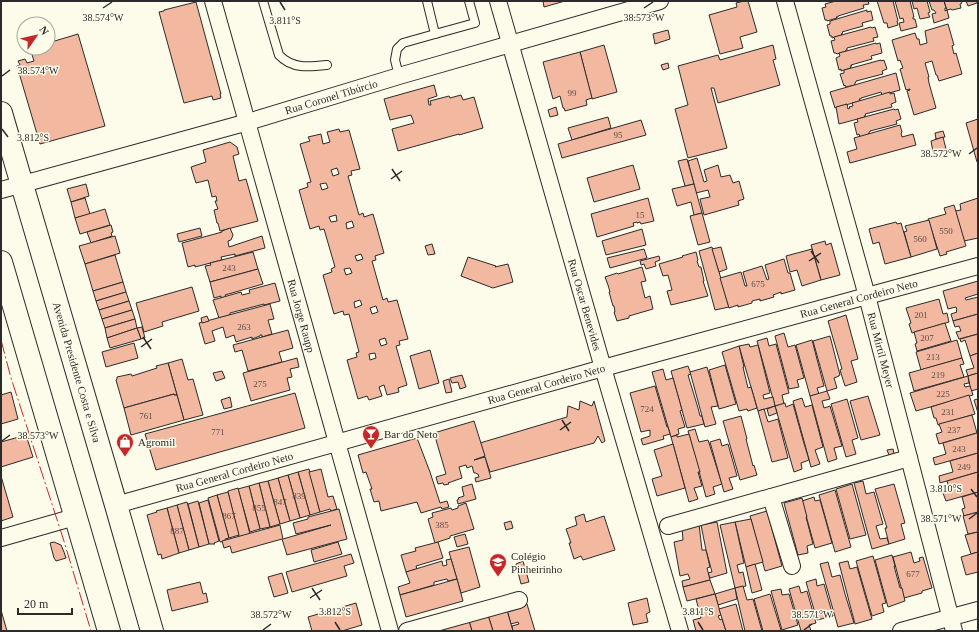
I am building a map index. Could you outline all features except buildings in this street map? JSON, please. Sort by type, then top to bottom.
[{"type":"main road","name":"Avenida Presidente Costa e Silva","points":[[1,113],[152,631]]},
{"type":"main road","points":[[1,262],[109,631]]},
{"type":"street","name":"Rua Jorge Raupp","points":[[213,1],[248,122],[336,444],[390,631]]},
{"type":"street","name":"Rua Oscar Benevides","points":[[498,1],[680,631]]},
{"type":"street","name":"Rua Coronel Tibúrcio","points":[[1,190],[248,122],[399,76],[660,1]]},
{"type":"street","name":"Rua Mirtil Meyer","points":[[785,1],[867,296],[952,624]]},
{"type":"street","name":"Rua General Cordeiro Neto","points":[[116,505],[603,368],[978,266]]},
{"type":"street","points":[[668,526],[909,458]]},
{"type":"street","points":[[771,497],[792,566]]},
{"type":"street","points":[[1,538],[75,518]]},
{"type":"street","points":[[406,631],[519,600]]},
{"type":"street","points":[[901,631],[952,624],[978,610]]},
{"type":"lane","points":[[262,1],[279,55],[284,61],[294,65],[312,67],[327,64]]},
{"type":"lane","points":[[427,1],[435,34]]},
{"type":"lane","points":[[399,76],[395,60],[397,49],[403,43],[475,23],[469,1]]},
{"type":"power","points":[[1,340],[11,378],[63,538],[91,631]]},
{"type":"place","name":"Bar do Neto","points":[[371,449]]},
{"type":"place","name":"Agromil","points":[[125,457]]},
{"type":"place","name":"Colégio Pinheirinho","points":[[498,577]]}]
